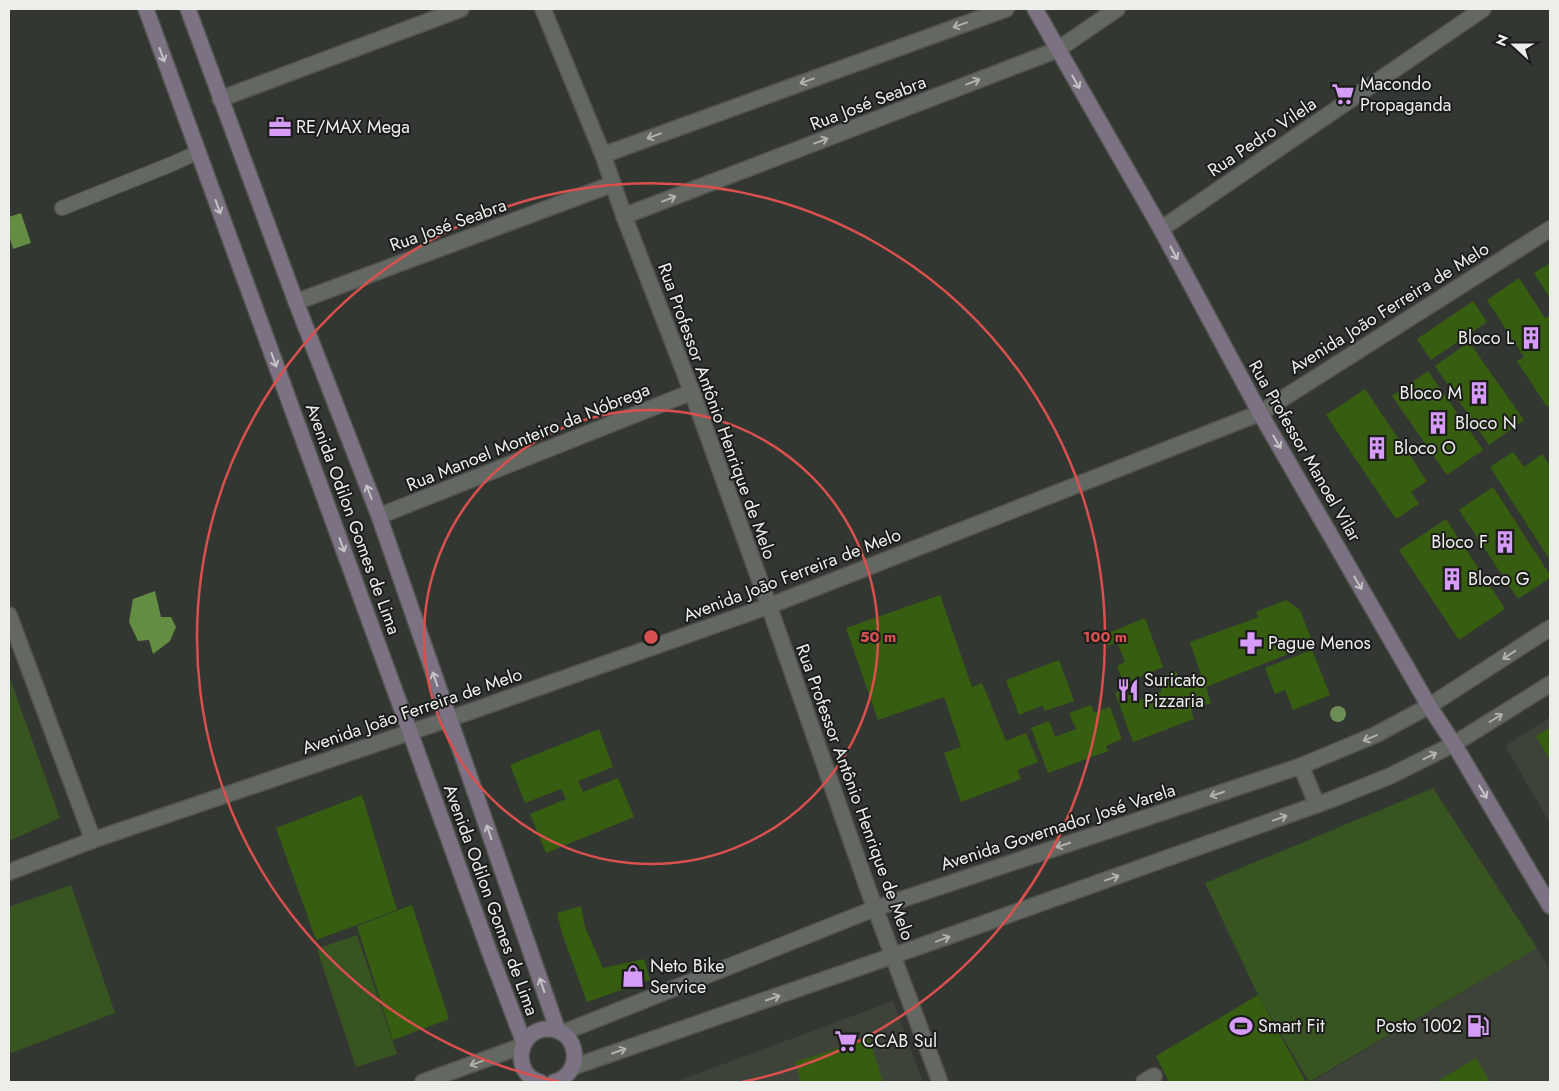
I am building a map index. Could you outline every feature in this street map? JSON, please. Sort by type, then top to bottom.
[{"type":"main road","name":"Avenida Odilon Gomes de Lima","points":[[146,9],[523,1044],[520,1056],[522,1066],[528,1075],[537,1082]]},
{"type":"main road","name":"Avenida Odilon Gomes de Lima","points":[[188,9],[296,302],[378,516],[560,1032],[569,1039],[573,1047],[575,1057],[574,1073]]},
{"type":"main road","name":"Rua Professor Manoel Vilar","points":[[1035,9],[1161,229],[1260,413],[1429,706],[1454,744],[1550,906]]},
{"type":"main road","points":[[523,1044],[530,1035],[539,1030],[549,1029],[560,1032]]},
{"type":"main road","points":[[554,1082],[574,1073]]},
{"type":"street","points":[[220,99],[461,9]]},
{"type":"street","name":"Rua Professor Antônio Henrique de Melo","points":[[543,9],[603,155],[624,216],[692,392],[940,1082]]},
{"type":"street","points":[[603,155],[1006,9]]},
{"type":"street","name":"Rua José Seabra","points":[[624,216],[1057,50],[1117,9]]},
{"type":"street","name":"Rua Pedro Vilela","points":[[1161,229],[1483,9]]},
{"type":"street","name":"Rua José Seabra","points":[[296,302],[613,184]]},
{"type":"street","name":"Avenida João Ferreira de Melo","points":[[9,872],[93,840],[449,719],[769,606],[1260,413],[1550,229]]},
{"type":"street","name":"Rua Manoel Monteiro da Nóbrega","points":[[378,516],[692,392]]},
{"type":"street","points":[[9,614],[93,840]]},
{"type":"street","name":"Avenida Governador José Varela","points":[[560,1032],[876,908],[1301,766],[1375,736],[1429,706],[1550,628]]},
{"type":"street","points":[[574,1073],[893,955],[918,948],[1317,805],[1390,776],[1454,744],[1550,684]]},
{"type":"street","points":[[1301,766],[1317,805]]},
{"type":"street","points":[[423,1082],[523,1044]]},
{"type":"lane","points":[[62,208],[198,152]]},
{"type":"shaded area","points":[[21,213],[31,243],[13,249],[9,235],[9,217]]},
{"type":"shaded area","points":[[155,591],[161,617],[171,617],[176,627],[170,641],[153,654],[149,640],[138,641],[129,622],[133,599]]},
{"type":"shaded area","points":[[9,676],[60,818],[9,841]]},
{"type":"shaded area","points":[[1550,717],[1550,823],[1505,746]]},
{"type":"shaded area","points":[[1433,788],[1537,948],[1309,1082],[1258,995],[1205,883]]},
{"type":"shaded area","points":[[71,885],[115,1013],[9,1054],[9,907]]},
{"type":"shaded area","points":[[357,935],[397,1054],[356,1067],[317,949]]},
{"type":"shaded area","name":"Posto 1002","points":[[1537,948],[1550,970],[1550,1082],[1311,1082]]},
{"type":"shaded area","name":"CCAB Sul","points":[[893,1001],[923,1082],[675,1082]]},
{"type":"building","points":[[1550,263],[1550,298],[1534,273]]},
{"type":"building","name":"Bloco L","points":[[1519,278],[1545,318],[1550,315],[1550,405],[1547,407],[1517,361],[1524,357],[1487,300]]},
{"type":"building","points":[[1473,301],[1487,322],[1431,360],[1417,339]]},
{"type":"building","name":"Bloco M","points":[[1469,342],[1524,420],[1489,445],[1435,366]]},
{"type":"building","name":"Bloco N","points":[[1428,371],[1483,450],[1447,475],[1392,396]]},
{"type":"building","name":"Bloco O","points":[[1365,389],[1427,481],[1411,492],[1419,504],[1396,519],[1326,415]]},
{"type":"building","points":[[1513,452],[1524,467],[1542,454],[1550,466],[1550,560],[1490,467]]},
{"type":"building","name":"Bloco F","points":[[1493,487],[1550,575],[1550,578],[1518,599],[1459,510]]},
{"type":"building","name":"Bloco G","points":[[1446,519],[1505,609],[1459,640],[1399,550]]},
{"type":"building","points":[[940,595],[972,687],[982,683],[1006,741],[1026,733],[1038,762],[1017,770],[1021,779],[961,802],[944,753],[961,747],[944,697],[878,720],[846,628]]},
{"type":"building","points":[[1286,600],[1300,610],[1313,644],[1206,687],[1211,703],[1191,710],[1194,719],[1133,742],[1115,693],[1134,685],[1140,700],[1162,691],[1157,678],[1176,671],[1180,681],[1201,674],[1190,642],[1259,617],[1256,612]]},
{"type":"building","points":[[1145,618],[1163,667],[1124,684],[1117,666],[1125,662],[1117,642],[1108,646],[1104,635]]},
{"type":"building","points":[[1312,650],[1330,695],[1293,710],[1285,690],[1275,694],[1265,668]]},
{"type":"building","points":[[1059,660],[1074,701],[1045,711],[1042,706],[1019,715],[1006,680]]},
{"type":"building","points":[[1091,705],[1094,713],[1110,707],[1122,739],[1106,746],[1108,751],[1048,773],[1031,728],[1049,721],[1055,737],[1076,729],[1069,713]]},
{"type":"building","points":[[1550,728],[1550,760],[1536,736]]},
{"type":"building","points":[[599,729],[613,767],[578,781],[583,792],[618,778],[634,817],[546,853],[530,814],[566,799],[561,789],[525,803],[510,765]]},
{"type":"building","points":[[362,795],[397,910],[316,940],[276,828]]},
{"type":"building","points":[[412,905],[449,1019],[393,1040],[357,926]]},
{"type":"building","points":[[581,906],[585,927],[603,968],[644,959],[650,980],[587,1002],[563,936],[557,913]]},
{"type":"building","name":"Smart Fit","points":[[1258,995],[1306,1082],[1169,1082],[1156,1056]]},
{"type":"building","points":[[869,1038],[883,1082],[801,1082],[795,1062]]},
{"type":"building","points":[[1476,1058],[1490,1082],[1436,1082]]},
{"type":"place","name":"Macondo Propaganda","points":[[1343,94]]},
{"type":"place","name":"RE/MAX Mega","points":[[280,127]]},
{"type":"place","name":"Bloco L","points":[[1531,338]]},
{"type":"place","name":"Bloco M","points":[[1479,393]]},
{"type":"place","name":"Bloco N","points":[[1438,423]]},
{"type":"place","name":"Bloco O","points":[[1377,448]]},
{"type":"place","name":"Bloco F","points":[[1505,542]]},
{"type":"place","name":"Bloco G","points":[[1452,579]]},
{"type":"place","name":"Pague Menos","points":[[1251,643]]},
{"type":"place","name":"Suricato Pizzaria","points":[[1128,690]]},
{"type":"place","name":"Neto Bike Service","points":[[633,976]]},
{"type":"place","name":"Smart Fit","points":[[1241,1026]]},
{"type":"place","name":"Posto 1002","points":[[1478,1026]]},
{"type":"place","name":"CCAB Sul","points":[[846,1041]]}]
